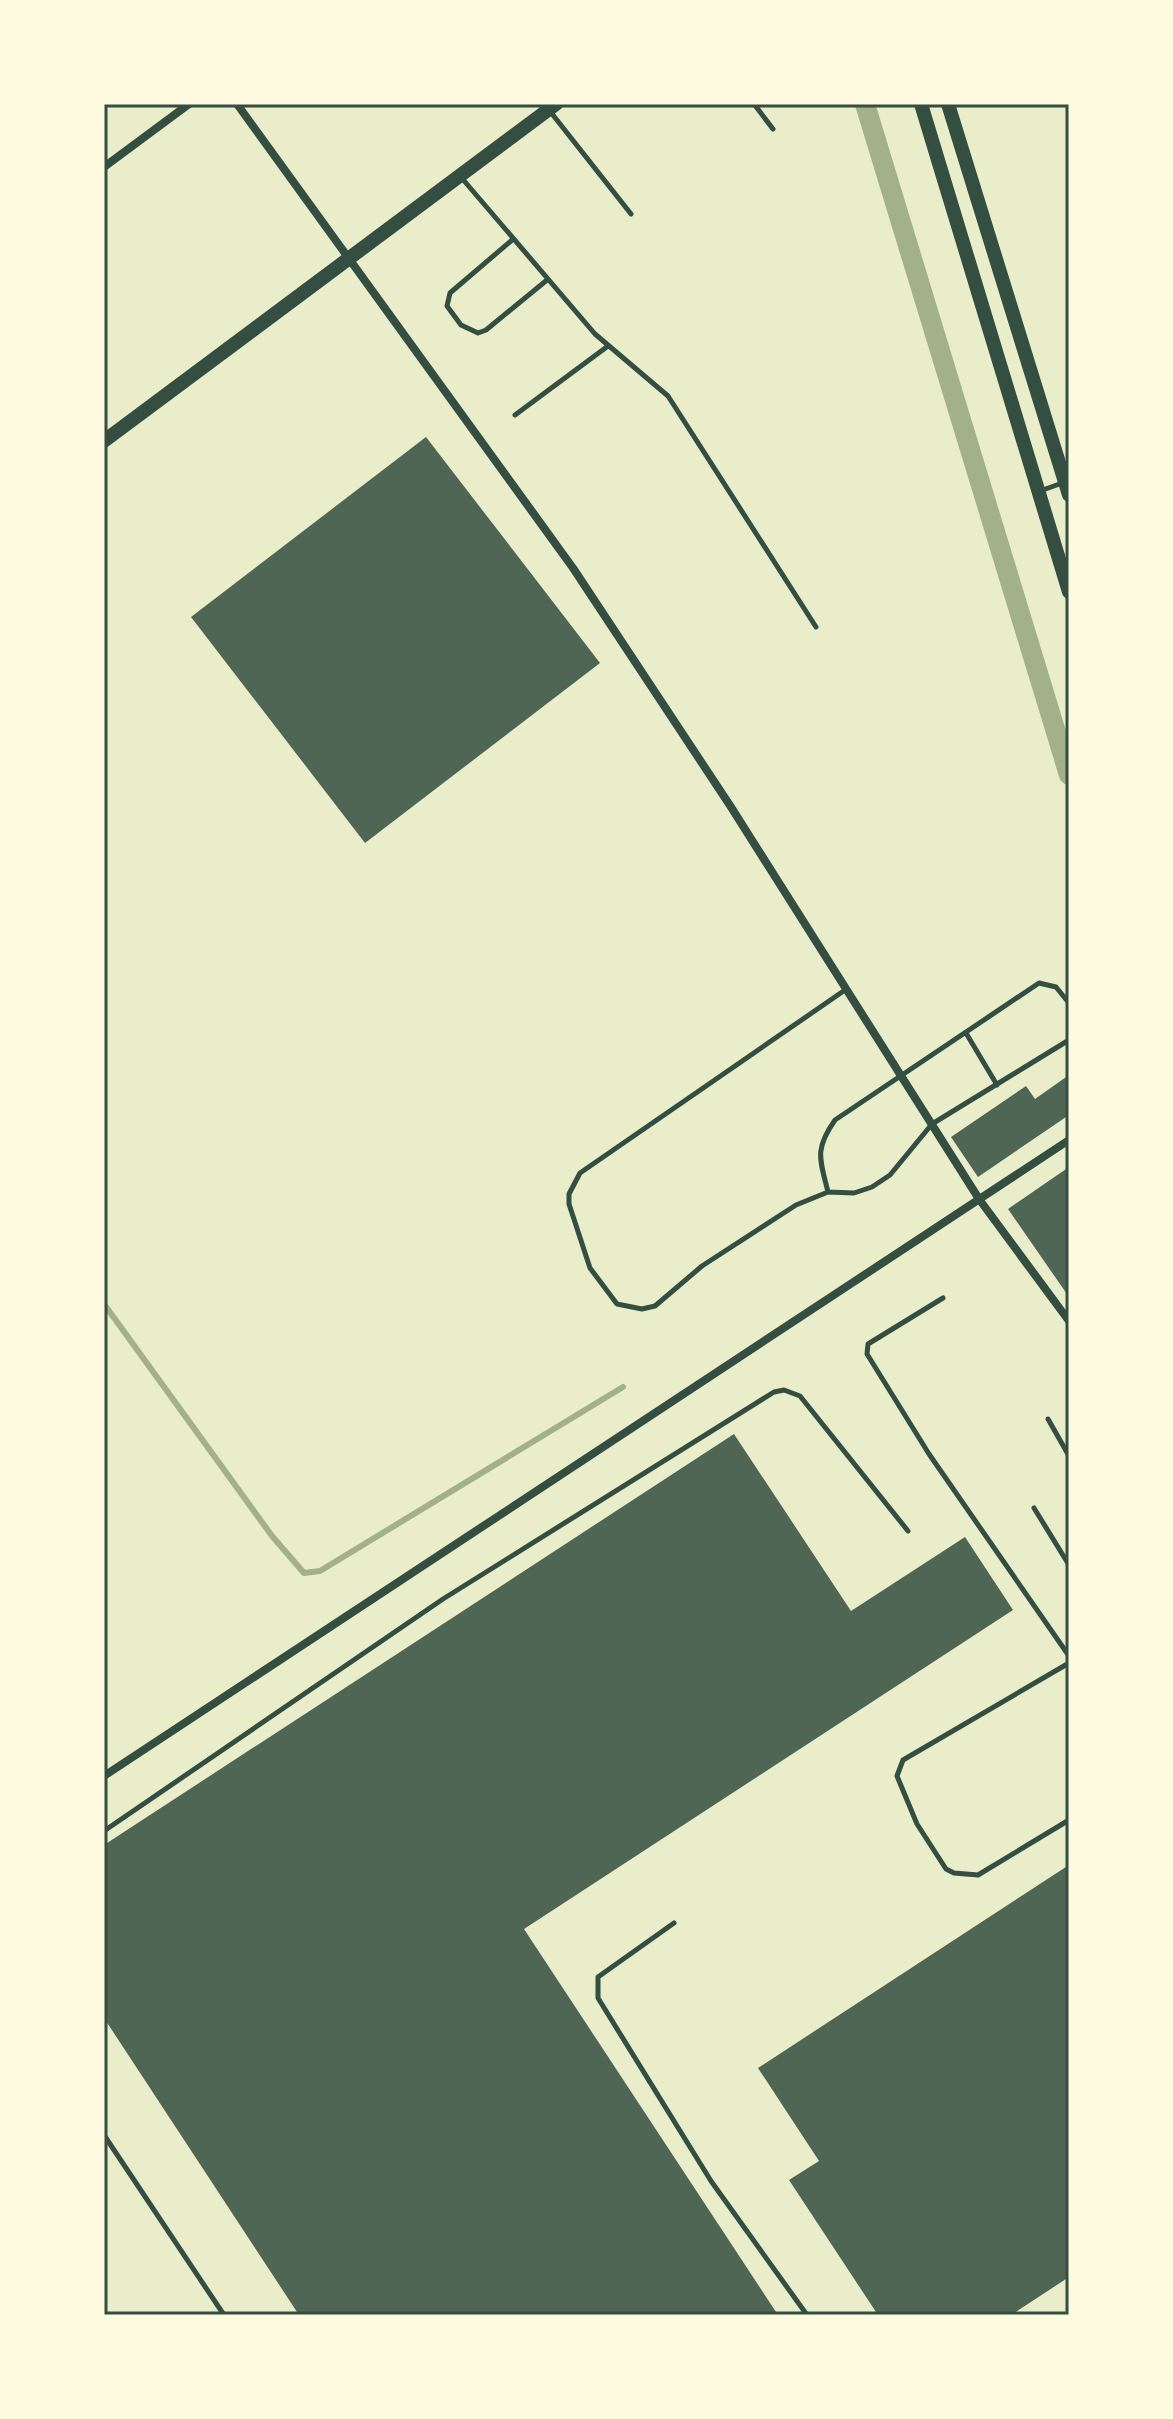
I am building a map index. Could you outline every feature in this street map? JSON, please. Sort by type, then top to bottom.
[{"type":"main road","points":[[921,104],[1069,592]]},
{"type":"main road","points":[[948,104],[1068,486]]},
{"type":"main road","points":[[104,441],[552,107]]},
{"type":"street","points":[[104,167],[189,104]]},
{"type":"street","points":[[237,104],[477,433],[625,645],[979,1199],[1069,1321]]},
{"type":"street","points":[[104,1776],[1069,1140]]},
{"type":"lane","points":[[754,104],[773,129]]},
{"type":"lane","points":[[552,107],[631,214]]},
{"type":"lane","points":[[459,175],[512,240],[608,346],[668,396],[816,627]]},
{"type":"lane","points":[[512,240],[450,293],[447,306],[461,325],[478,333],[486,330],[547,280]]},
{"type":"lane","points":[[515,415],[608,346]]},
{"type":"lane","points":[[1039,492],[1068,486]]},
{"type":"lane","points":[[828,1192],[819,1154],[821,1140],[835,1120],[1039,983],[1056,987],[1069,1003]]},
{"type":"lane","points":[[845,990],[580,1173],[569,1194],[569,1204],[590,1268],[617,1304],[642,1309],[655,1306],[702,1266],[796,1205],[828,1192],[854,1193],[872,1187],[890,1175],[932,1124],[1069,1040]]},
{"type":"lane","points":[[966,1033],[997,1085]]},
{"type":"lane","points":[[943,1298],[868,1344],[867,1354],[929,1454],[1069,1655]]},
{"type":"lane","points":[[104,1831],[443,1599],[774,1392],[784,1390],[800,1396],[908,1531]]},
{"type":"lane","points":[[1048,1419],[1069,1456]]},
{"type":"lane","points":[[1034,1508],[1069,1565]]},
{"type":"lane","points":[[1069,1663],[903,1760],[897,1776],[917,1824],[946,1869],[954,1873],[978,1875],[1069,1820]]},
{"type":"lane","points":[[674,1923],[598,1977],[598,1998],[711,2181],[807,2315]]},
{"type":"lane","points":[[104,2135],[224,2315]]},
{"type":"building","points":[[426,437],[600,663],[365,843],[191,617]]},
{"type":"building","points":[[1069,1075],[1069,1115],[978,1177],[951,1137],[1026,1086],[1035,1099]]},
{"type":"building","points":[[1069,1167],[1069,1297],[1008,1209]]},
{"type":"building","points":[[734,1434],[851,1611],[965,1537],[1013,1610],[524,1929],[778,2315],[299,2315],[104,2018],[104,1845]]},
{"type":"building","points":[[1069,1865],[1069,2277],[1011,2315],[878,2315],[789,2180],[819,2161],[758,2068]]},
{"type":"waterway","points":[[865,104],[1069,775]]},
{"type":"waterway","points":[[104,1304],[272,1536],[304,1573],[320,1571],[623,1387]]}]
